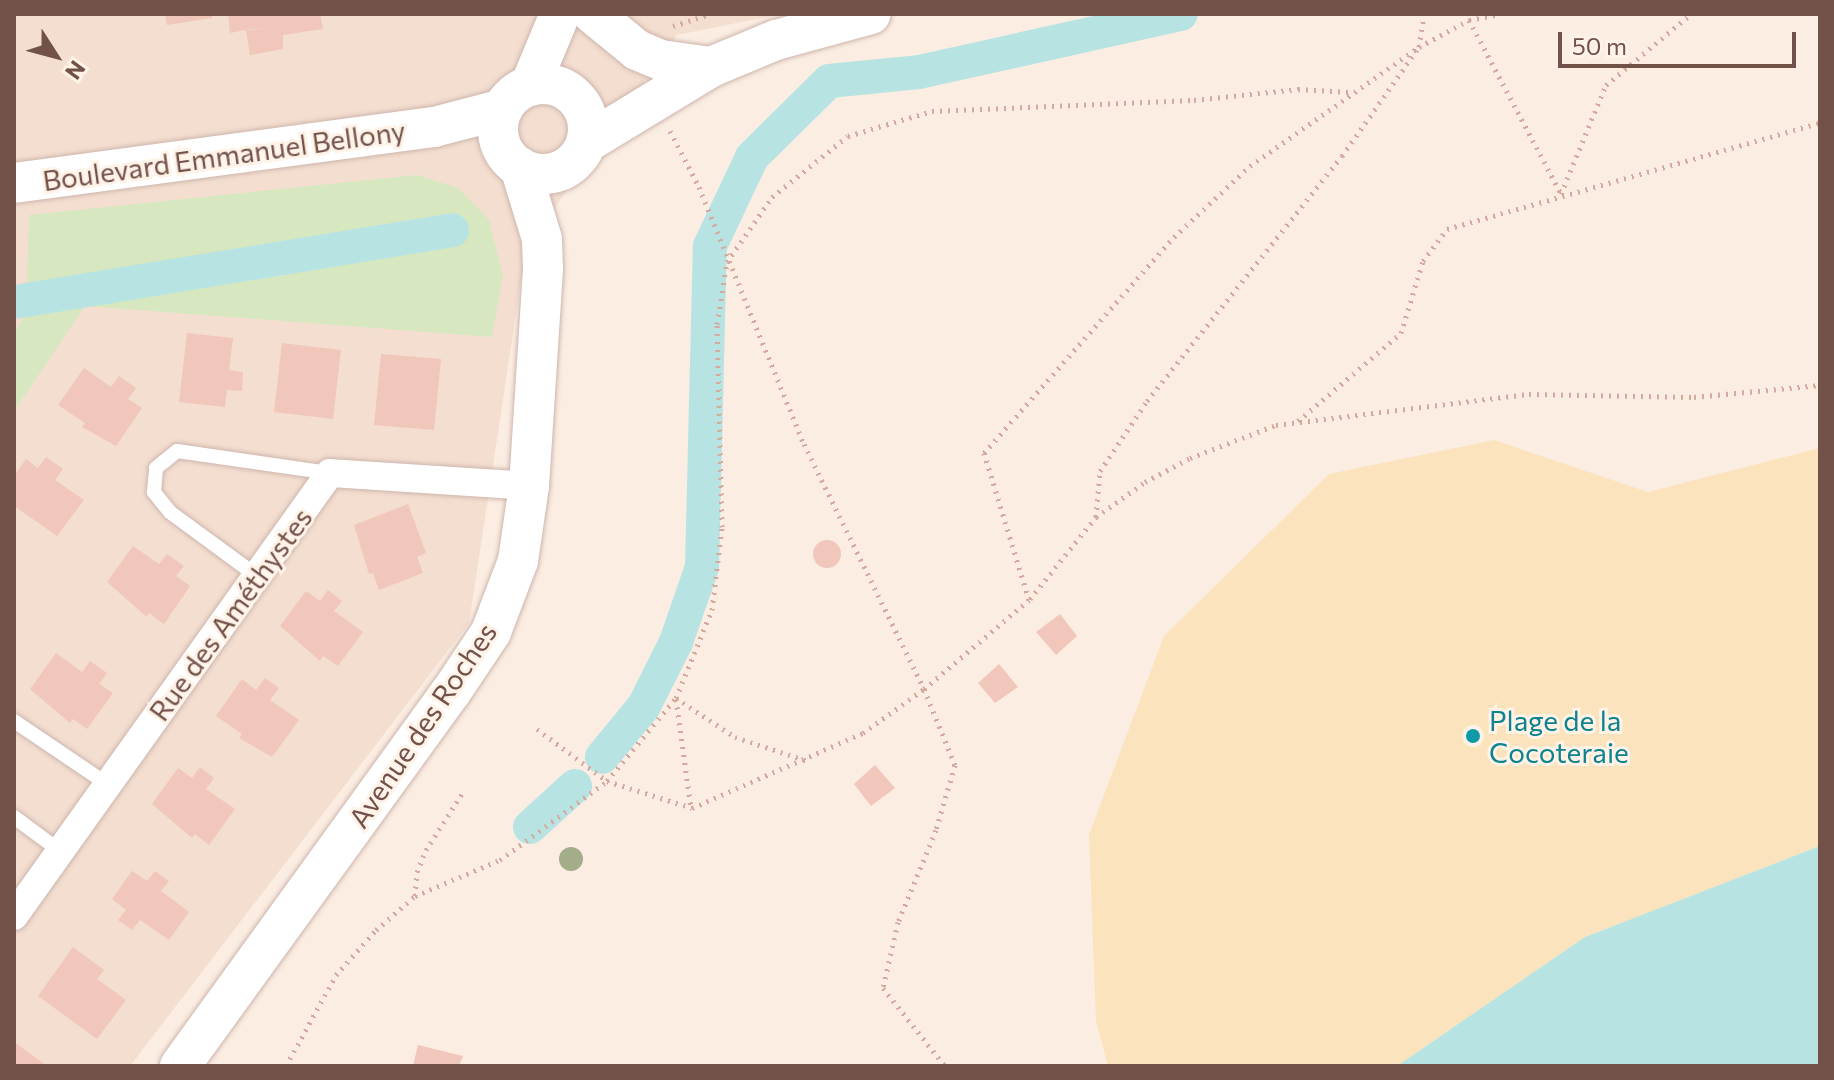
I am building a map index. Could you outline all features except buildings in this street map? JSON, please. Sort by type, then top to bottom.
[{"type":"street","points":[[562,14],[545,97],[498,131],[512,160],[545,174],[658,106],[711,67],[776,40],[871,14]]},
{"type":"street","points":[[593,14],[637,50],[661,60],[711,67]]},
{"type":"street","points":[[545,97],[589,128],[578,154]]},
{"type":"street","name":"Boulevard Emmanuel Bellony","points":[[14,183],[434,127],[545,97],[658,106]]},
{"type":"street","name":"Boulevard Emmanuel Bellony","points":[[434,127],[512,160]]},
{"type":"street","name":"Avenue des Roches","points":[[180,1066],[491,632],[518,561],[529,486],[542,239],[578,154]]},
{"type":"street","name":"Avenue des Roches","points":[[512,160],[542,239]]},
{"type":"street","points":[[330,473],[529,486]]},
{"type":"street","name":"Rue des Améthystes","points":[[14,916],[330,473]]},
{"type":"lane","points":[[257,576],[170,512],[154,492],[156,468],[177,451],[330,473]]},
{"type":"lane","points":[[14,721],[107,784]]},
{"type":"lane","points":[[14,817],[60,851]]},
{"type":"path","points":[[1096,517],[1100,471],[1147,401],[1342,156],[1419,47],[1424,14]]},
{"type":"path","points":[[1029,600],[984,453],[1174,237],[1250,166],[1350,92],[1419,47],[1469,20],[1500,14]]},
{"type":"path","points":[[1561,194],[1606,85],[1691,14]]},
{"type":"path","points":[[1469,20],[1561,194]]},
{"type":"path","points":[[286,1066],[336,975],[415,896],[500,860],[607,781],[676,698],[712,610],[722,527],[717,324],[727,262],[772,197],[848,136],[932,111],[1194,100],[1298,89],[1350,92]]},
{"type":"path","points":[[658,106],[699,190]]},
{"type":"path","points":[[658,106],[719,236],[727,262],[804,444],[924,689],[955,765],[936,830],[898,922],[883,988],[945,1066]]},
{"type":"path","points":[[1298,421],[1401,333],[1423,261],[1447,229],[1561,194],[1820,123]]},
{"type":"path","points":[[537,729],[607,781],[692,808],[807,761],[863,733],[924,689],[1029,600],[1096,517],[1190,458],[1276,425],[1529,394],[1694,397],[1820,385]]},
{"type":"path","points":[[676,698],[735,737],[807,761]]},
{"type":"path","points":[[676,698],[692,808]]},
{"type":"path","points":[[415,896],[417,872],[426,850],[463,792]]},
{"type":"shaded area","points":[[14,14],[782,14],[677,35],[526,248],[469,623],[130,1066],[14,1066]]},
{"type":"green space","points":[[417,175],[458,188],[489,220],[503,275],[492,337],[85,306],[14,411],[14,333],[26,314],[29,215]]},
{"type":"sand","name":"Plage de la Cocoteraie","points":[[1494,440],[1648,492],[1820,448],[1820,846],[1585,937],[1397,1066],[1108,1066],[1096,1021],[1089,835],[1164,636],[1329,474]]},
{"type":"water","points":[[1820,846],[1820,1066],[1397,1066],[1585,937]]},
{"type":"waterway","points":[[602,757],[644,706],[676,642],[702,567],[710,246],[752,157],[829,81],[919,72],[1181,14]]},
{"type":"waterway","points":[[14,302],[452,230]]},
{"type":"waterway","points":[[530,827],[575,786]]},
{"type":"place","name":"Plage de la Cocoteraie","points":[[1473,736]]}]
